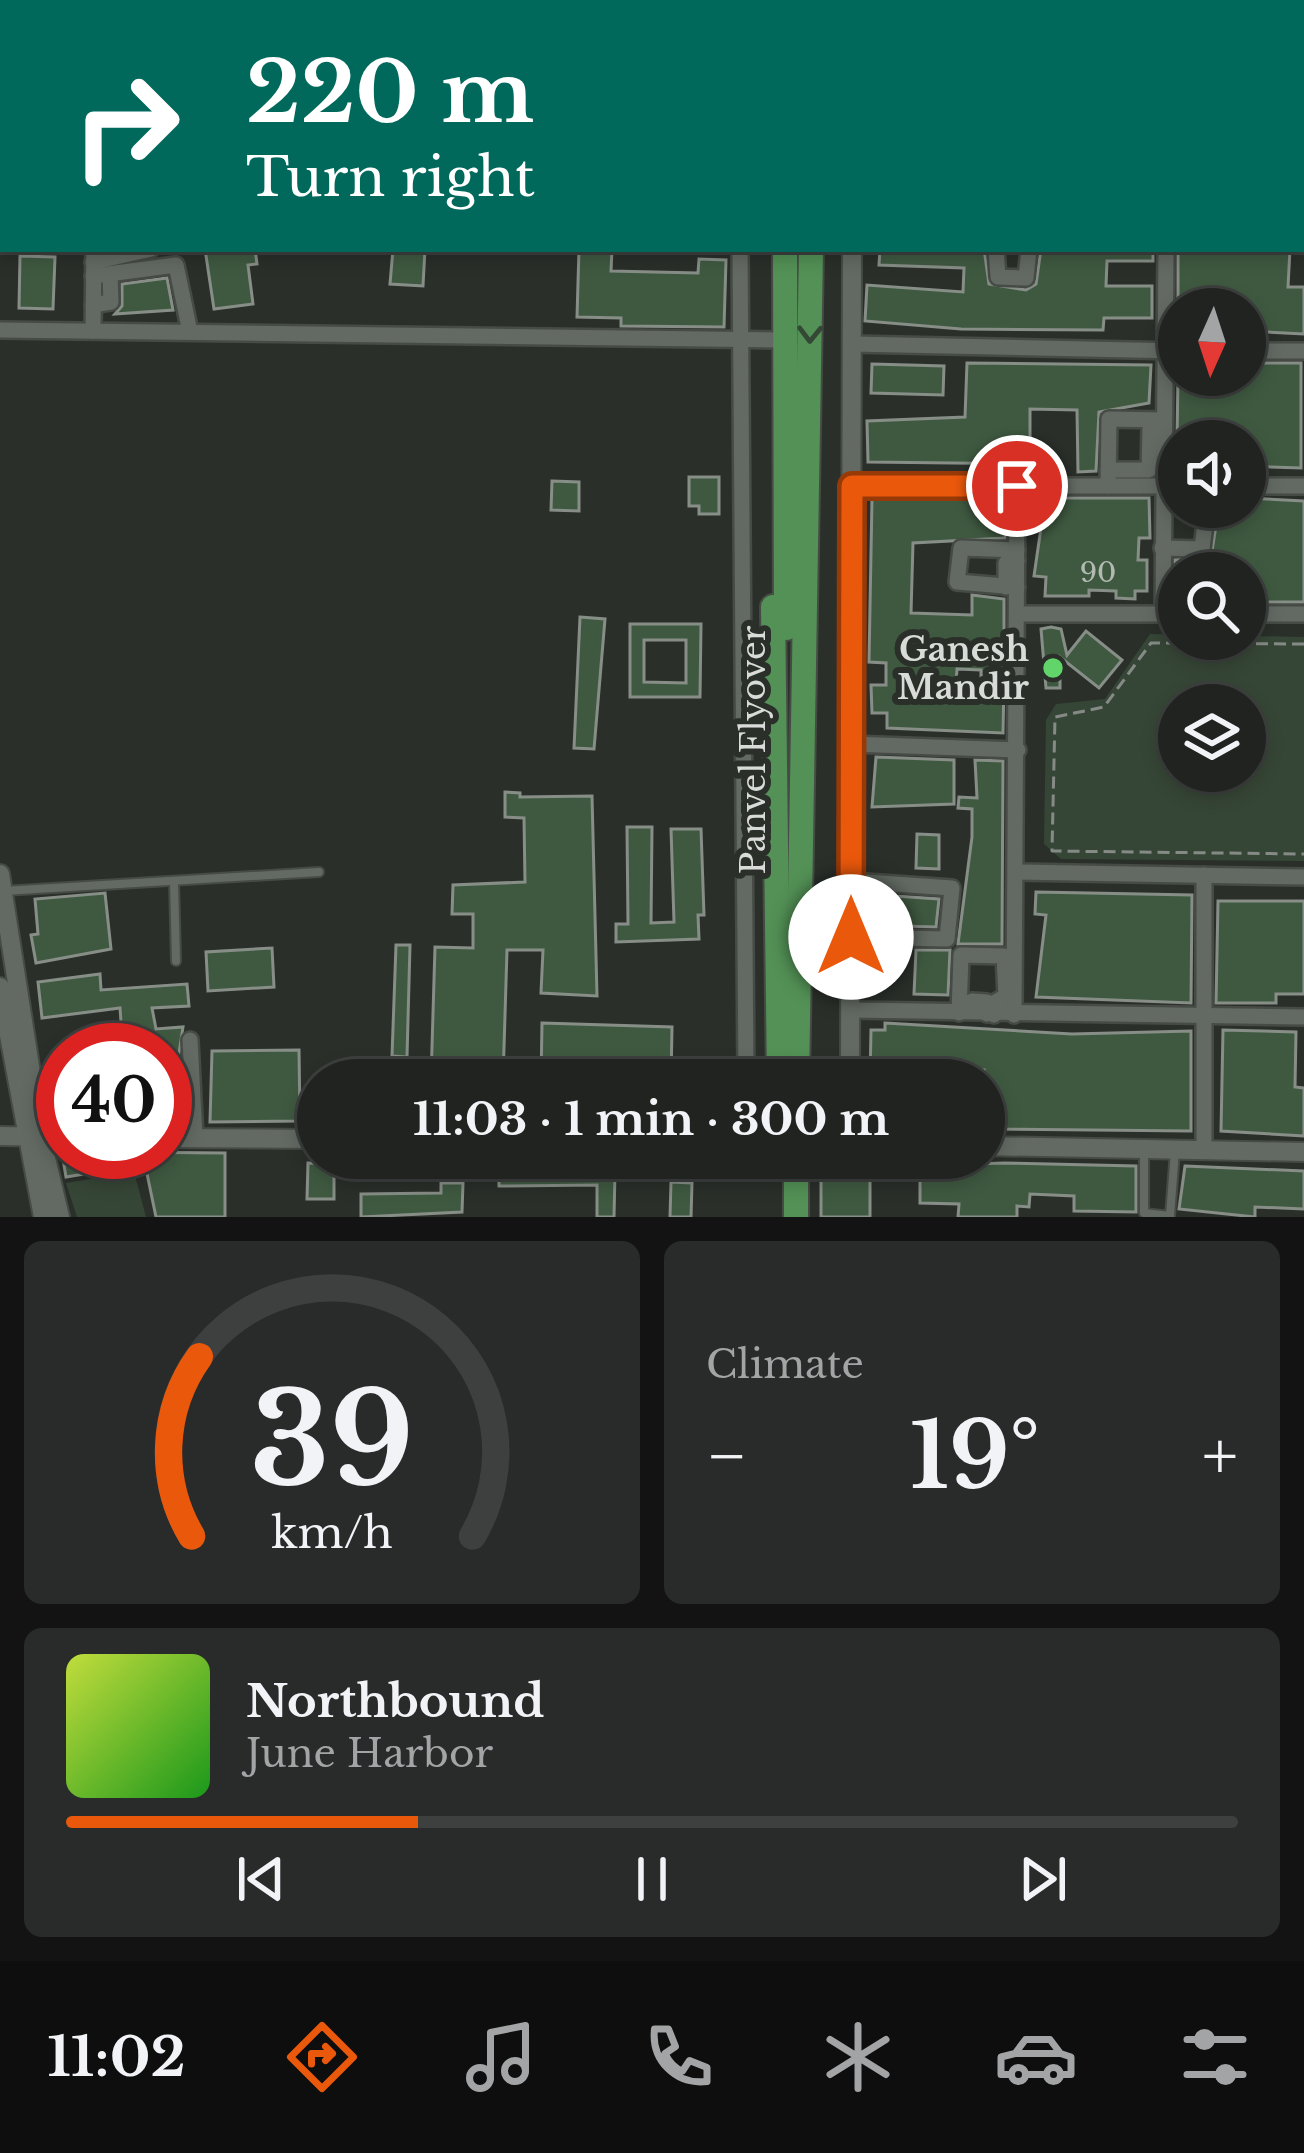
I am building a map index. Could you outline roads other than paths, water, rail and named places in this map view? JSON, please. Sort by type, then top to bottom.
[{"type":"highway","points":[[785,252],[784,340],[796,419],[819,488],[813,1059]]},
{"type":"highway","points":[[783,1059],[771,487],[796,419],[812,252]]},
{"type":"highway","name":"Panvel Flyover","points":[[783,1059],[796,419]]},
{"type":"highway","name":"Panvel Flyover","points":[[795,487],[797,1059]]},
{"type":"highway","points":[[783,1179],[783,1217]]},
{"type":"highway","points":[[796,1179],[796,1217]]},
{"type":"highway","points":[[812,1217],[813,1179]]},
{"type":"street","points":[[100,262],[139,252]]},
{"type":"street","points":[[740,252],[746,1059]]},
{"type":"street","points":[[850,1059],[852,252]]},
{"type":"street","points":[[996,252],[998,277],[1025,278],[1029,252]]},
{"type":"street","points":[[1166,252],[1168,288]]},
{"type":"street","points":[[93,331],[100,262]]},
{"type":"street","points":[[100,262],[176,265],[190,332]]},
{"type":"street","points":[[0,330],[784,340]]},
{"type":"street","points":[[852,344],[1158,351]]},
{"type":"street","points":[[1266,351],[1304,351]]},
{"type":"street","points":[[1158,437],[1162,396]]},
{"type":"street","points":[[1108,478],[1109,419],[1156,424]]},
{"type":"street","points":[[852,486],[1017,486],[1108,478],[1158,489]]},
{"type":"street","points":[[990,1014],[994,1003],[1006,995],[1018,872],[1017,614],[1011,587],[1017,555],[1017,486]]},
{"type":"street","points":[[1266,486],[1304,486]]},
{"type":"street","points":[[1163,528],[1163,552]]},
{"type":"street","points":[[1162,548],[1202,549],[1204,528]]},
{"type":"street","points":[[1011,587],[960,586],[958,551],[1017,555]]},
{"type":"street","points":[[1017,614],[1158,614]]},
{"type":"street","points":[[1266,614],[1304,614]]},
{"type":"street","points":[[851,745],[1018,750]]},
{"type":"street","points":[[1018,872],[1304,877]]},
{"type":"street","points":[[0,874],[43,1217]]},
{"type":"street","points":[[1204,875],[1204,1150]]},
{"type":"street","points":[[851,881],[952,888],[947,939],[851,937]]},
{"type":"street","points":[[959,1013],[961,955],[1004,956],[1011,961]]},
{"type":"street","points":[[1011,961],[1014,1015]]},
{"type":"street","points":[[0,987],[33,1137],[60,1217]]},
{"type":"street","points":[[972,1001],[987,1002],[990,1014]]},
{"type":"street","points":[[850,1010],[1304,1017]]},
{"type":"street","points":[[192,1079],[195,1138],[297,1138]]},
{"type":"street","points":[[0,1136],[33,1137]]},
{"type":"street","points":[[1005,1146],[1304,1152]]},
{"type":"lane","points":[[1,899],[174,880],[319,872]]},
{"type":"lane","points":[[174,880],[176,961]]},
{"type":"lane","points":[[1144,1149],[1144,1213],[1170,1216],[1175,1150]]},
{"type":"place","name":"Ganesh Mandir","points":[[1053,668]]}]
